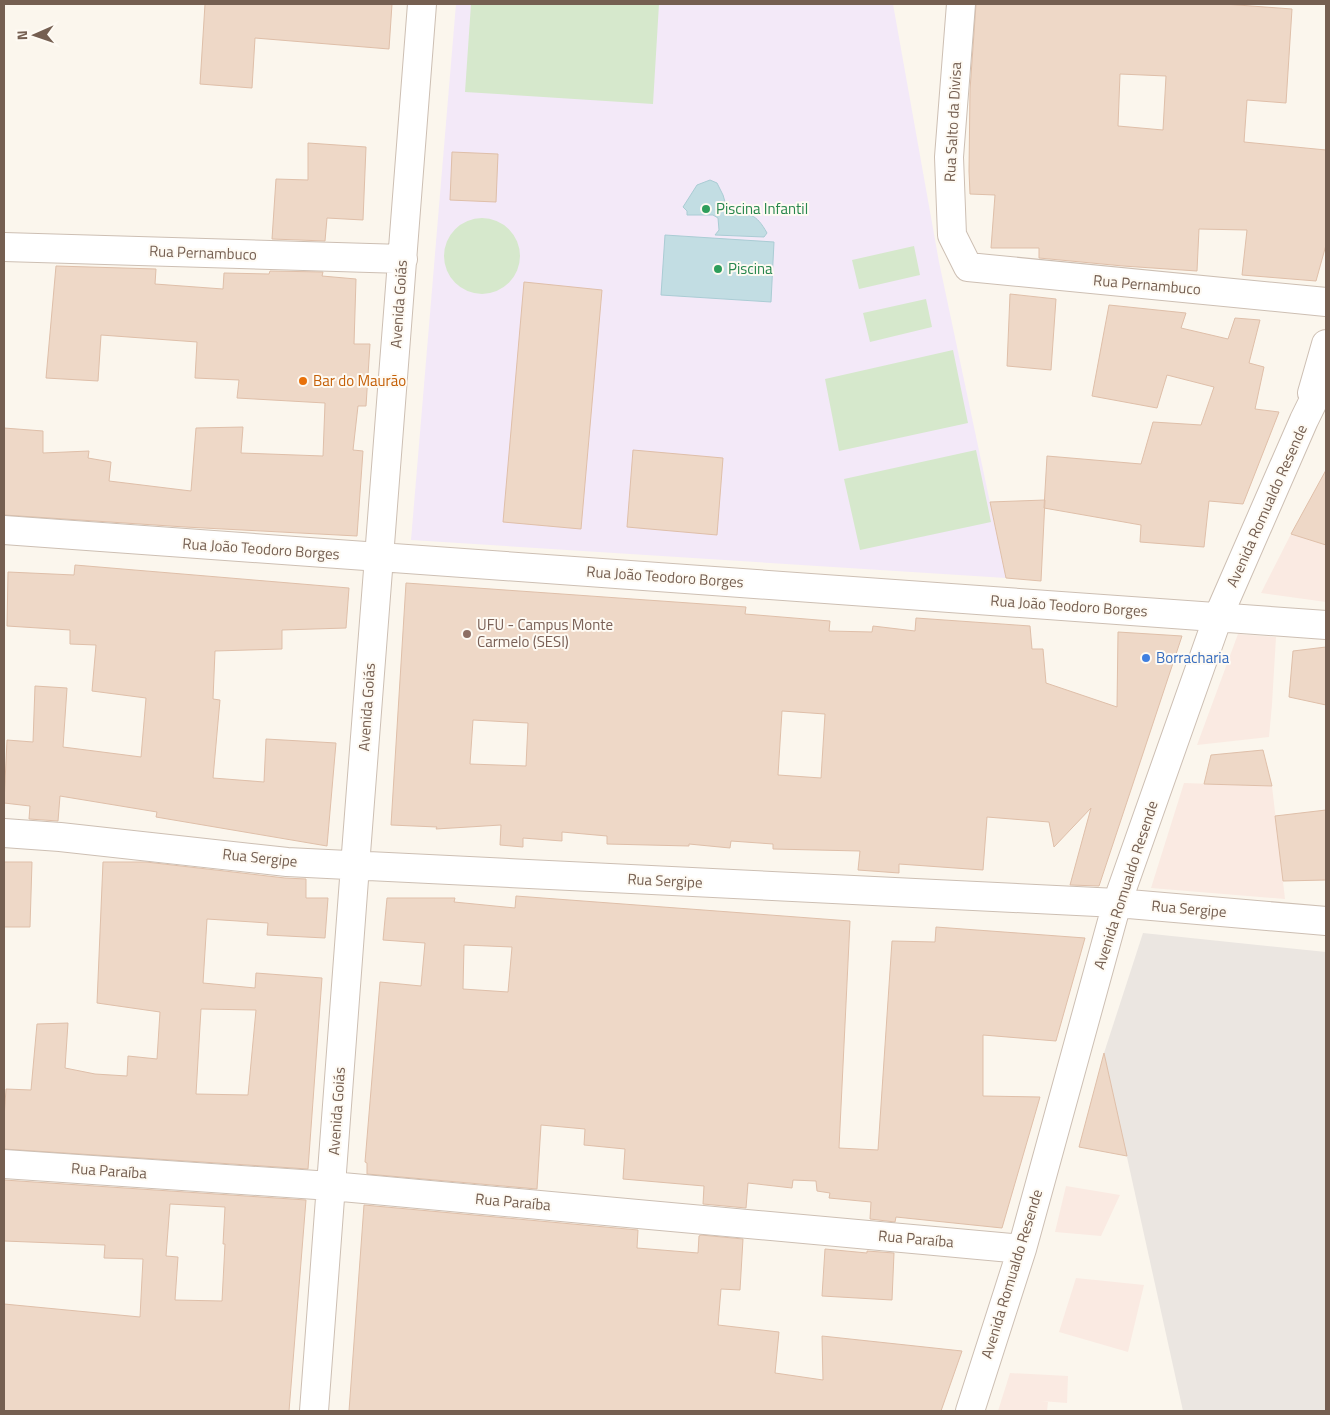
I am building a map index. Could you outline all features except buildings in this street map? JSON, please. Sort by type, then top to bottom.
[{"type":"street","name":"Avenida Goiás","points":[[314,1411],[354,866],[422,4]]},
{"type":"street","name":"Rua Salto da Divisa","points":[[961,4],[949,157],[952,235],[968,267]]},
{"type":"street","name":"Rua Pernambuco","points":[[4,248],[403,259]]},
{"type":"street","name":"Rua Pernambuco","points":[[968,267],[1326,302]]},
{"type":"street","points":[[1304,420],[1326,344]]},
{"type":"street","name":"Avenida Romualdo Resende","points":[[970,1411],[1022,1249],[1117,903],[1218,617],[1304,420],[1326,375]]},
{"type":"street","name":"Rua João Teodoro Borges","points":[[4,530],[1326,625]]},
{"type":"street","name":"Rua Sergipe","points":[[4,833],[98,841],[287,862],[1117,903],[1326,921]]},
{"type":"street","name":"Rua Paraíba","points":[[4,1164],[331,1186],[1022,1249]]},
{"type":"shaded area","points":[[456,4],[893,4],[939,262],[1006,578],[411,540]]},
{"type":"shaded area","points":[[1291,534],[1326,545],[1326,602],[1261,593]]},
{"type":"shaded area","points":[[1238,634],[1276,637],[1269,737],[1197,745]]},
{"type":"shaded area","points":[[1184,783],[1272,786],[1285,899],[1151,888]]},
{"type":"shaded area","points":[[1143,933],[1326,952],[1326,1411],[1183,1411],[1104,1053]]},
{"type":"shaded area","points":[[1066,1186],[1120,1195],[1101,1236],[1055,1232]]},
{"type":"shaded area","points":[[1076,1278],[1144,1285],[1128,1352],[1059,1332]]},
{"type":"shaded area","points":[[1010,1373],[1068,1376],[1067,1403],[1041,1401],[1048,1402],[1047,1411],[998,1411]]},
{"type":"green space","points":[[471,4],[659,4],[653,104],[465,92]]},
{"type":"green space","points":[[482,218],[497,221],[509,229],[517,241],[520,256],[517,271],[509,283],[497,291],[482,294],[467,291],[455,283],[447,271],[444,256],[447,241],[455,229],[467,221]]},
{"type":"green space","points":[[914,246],[920,275],[859,289],[852,260]]},
{"type":"green space","points":[[926,299],[932,327],[870,342],[863,313]]},
{"type":"green space","points":[[953,350],[968,423],[839,451],[825,379]]},
{"type":"green space","points":[[976,450],[991,522],[860,550],[844,479]]},
{"type":"water","name":"Piscina Infantil","points":[[710,180],[717,183],[728,212],[751,215],[763,226],[767,233],[764,237],[715,235],[719,230],[718,218],[713,215],[687,215],[687,211],[683,207],[697,185]]},
{"type":"water","name":"Piscina","points":[[665,235],[774,242],[771,302],[661,295]]},
{"type":"place","name":"Piscina Infantil","points":[[706,209]]},
{"type":"place","name":"Piscina","points":[[718,269]]},
{"type":"place","name":"Bar do Maurão","points":[[303,381]]},
{"type":"place","name":"UFU - Campus Monte Carmelo (SESI)","points":[[467,634]]},
{"type":"place","name":"Borracharia","points":[[1146,658]]}]
